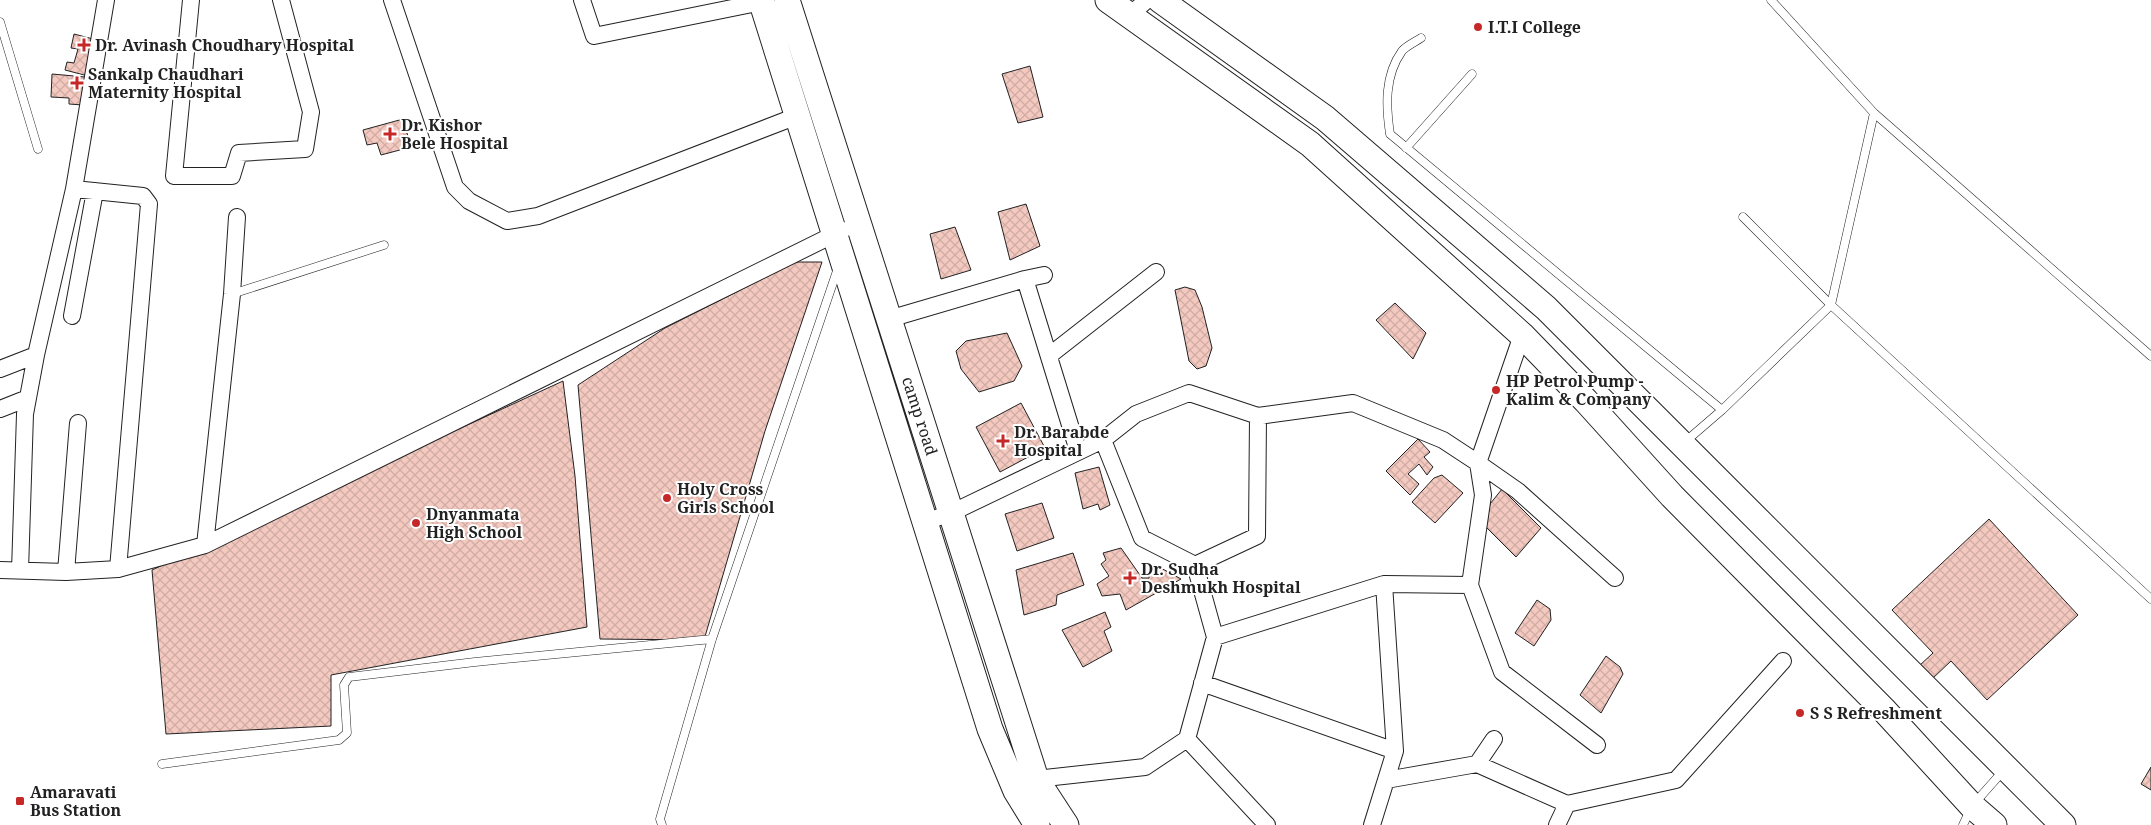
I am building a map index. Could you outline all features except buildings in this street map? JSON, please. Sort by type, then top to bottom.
[{"type":"main road","name":"camp road","points":[[787,0],[1036,779],[1066,825]]},
{"type":"main road","points":[[1108,0],[1138,8],[1310,144],[1522,335],[1586,401],[1672,496],[1883,709],[1968,816],[1994,825]]},
{"type":"main road","points":[[1160,0],[1325,118],[1546,308],[2063,825]]},
{"type":"main road","name":"camp road","points":[[761,1],[990,729],[1016,791],[1037,825]]},
{"type":"main road","points":[[1522,335],[1546,308]]},
{"type":"main road","points":[[1586,401],[1613,375]]},
{"type":"street","points":[[20,571],[25,414],[36,355],[74,189],[106,0]]},
{"type":"street","points":[[191,0],[174,176],[232,176],[238,154],[305,149],[311,112],[281,0]]},
{"type":"street","points":[[392,0],[455,187],[469,201],[506,220],[538,216],[798,116]]},
{"type":"street","points":[[582,0],[594,36],[761,1]]},
{"type":"street","points":[[74,189],[143,196],[149,204],[118,569]]},
{"type":"street","points":[[72,316],[94,191]]},
{"type":"street","points":[[205,545],[232,294],[237,217]]},
{"type":"street","points":[[0,570],[66,572],[118,569],[205,545],[834,233],[861,235]]},
{"type":"street","points":[[841,257],[861,235]]},
{"type":"street","points":[[1050,355],[1156,272]]},
{"type":"street","points":[[889,319],[1044,275]]},
{"type":"street","points":[[1025,279],[1050,355],[1078,451]]},
{"type":"street","points":[[1522,335],[1478,463],[1483,495],[1470,585],[1502,672],[1597,745]]},
{"type":"street","points":[[0,369],[36,355]]},
{"type":"street","points":[[925,522],[951,513],[1103,440],[1136,414],[1189,394],[1258,416],[1352,403],[1443,440],[1478,463],[1518,491],[1615,578]]},
{"type":"street","points":[[0,409],[28,398]]},
{"type":"street","points":[[1195,566],[1257,536],[1258,416]]},
{"type":"street","points":[[66,572],[78,423]]},
{"type":"street","points":[[1036,779],[1145,767],[1187,739],[1215,637],[1195,566],[1142,538],[1103,440]]},
{"type":"street","points":[[1215,637],[1384,584],[1470,585]]},
{"type":"street","points":[[1372,825],[1395,751],[1384,584]]},
{"type":"street","points":[[1386,780],[1477,764],[1567,804],[1676,780],[1784,661]]},
{"type":"street","points":[[1202,682],[1395,751]]},
{"type":"street","points":[[1187,739],[1267,825]]},
{"type":"street","points":[[1477,764],[1494,739]]},
{"type":"street","points":[[1557,825],[1567,804]]},
{"type":"lane","points":[[1771,0],[1874,113],[2151,356]]},
{"type":"lane","points":[[0,22],[38,149]]},
{"type":"lane","points":[[1421,38],[1402,50],[1392,72],[1386,101],[1390,134],[1722,410]]},
{"type":"lane","points":[[1406,148],[1472,74]]},
{"type":"lane","points":[[1682,444],[1722,410],[1831,305],[1874,113]]},
{"type":"lane","points":[[1743,217],[1831,305],[2151,599]]},
{"type":"lane","points":[[232,294],[384,245]]},
{"type":"lane","points":[[662,825],[660,819],[712,639],[841,257]]},
{"type":"lane","points":[[162,764],[339,740],[347,733],[344,685],[349,677],[484,661],[712,639]]},
{"type":"lane","points":[[1968,816],[2006,769]]},
{"type":"place","name":"I.T.I College","points":[[1478,27]]},
{"type":"place","name":"Dr. Avinash Choudhary Hospital","points":[[84,45]]},
{"type":"place","name":"Sankalp Chaudhari Maternity Hospital","points":[[77,83]]},
{"type":"place","name":"Dr. Kishor Bele Hospital","points":[[390,134]]},
{"type":"place","name":"HP Petrol Pump - Kalim & Company","points":[[1496,390]]},
{"type":"place","name":"Dr. Barabde Hospital","points":[[1003,441]]},
{"type":"place","name":"Holy Cross Girls School","points":[[667,498]]},
{"type":"place","name":"Dnyanmata High School","points":[[416,523]]},
{"type":"place","name":"Dr. Sudha Deshmukh Hospital","points":[[1130,578]]},
{"type":"place","name":"S S Refreshment","points":[[1800,713]]},
{"type":"place","name":"Amaravati Bus Station","points":[[20,801]]}]
